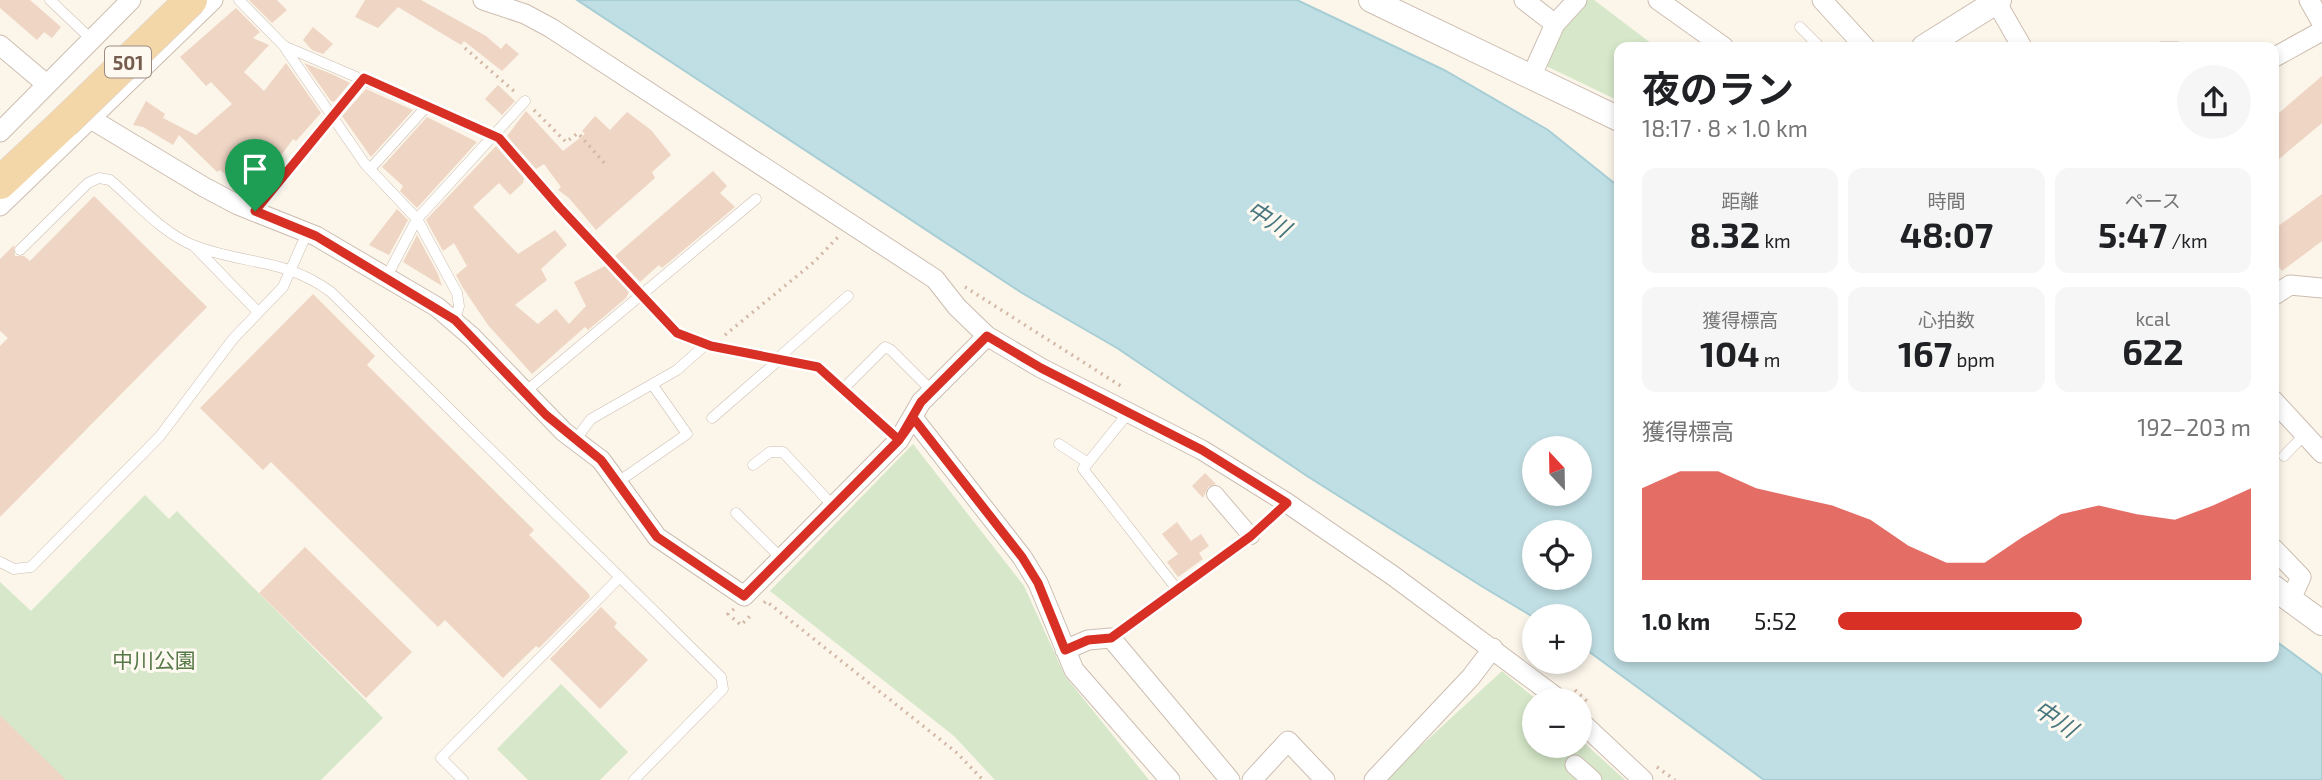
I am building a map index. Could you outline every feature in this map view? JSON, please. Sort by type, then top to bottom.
[{"type":"main road","name":"501","points":[[0,183],[64,108],[166,0]]},
{"type":"main road","name":"501","points":[[0,160],[191,0]]},
{"type":"street","points":[[0,132],[64,108],[213,0]]},
{"type":"street","points":[[483,0],[525,14],[561,33],[935,279],[957,307],[987,336],[1041,368],[1202,450],[1287,503],[1493,648],[1545,688]]},
{"type":"street","points":[[1371,0],[1614,116]]},
{"type":"street","points":[[1524,0],[1555,24]]},
{"type":"street","points":[[1532,75],[1555,24],[1577,0]]},
{"type":"street","points":[[1658,0],[1717,42]]},
{"type":"street","points":[[1822,0],[1860,42]]},
{"type":"street","points":[[2309,0],[2322,23]]},
{"type":"street","points":[[1932,42],[1997,1],[2019,42]]},
{"type":"street","points":[[0,206],[64,108],[91,38],[122,3]]},
{"type":"street","points":[[2279,55],[2322,31]]},
{"type":"street","points":[[0,45],[64,108],[204,187],[307,233],[455,320],[524,393],[601,460],[657,537],[744,596],[899,440],[914,419],[921,402],[987,336]]},
{"type":"street","points":[[2279,292],[2290,285],[2322,288]]},
{"type":"street","points":[[2279,406],[2322,453]]},
{"type":"street","points":[[914,419],[1022,557],[1038,583],[1074,670],[1170,780]]},
{"type":"street","points":[[1215,494],[1251,536]]},
{"type":"street","points":[[2279,554],[2301,577],[2282,593],[2322,623]]},
{"type":"street","points":[[1065,650],[1088,640],[1111,638],[1230,780]]},
{"type":"street","points":[[1374,780],[1471,677],[1493,648]]},
{"type":"street","points":[[1592,732],[1643,780]]},
{"type":"street","points":[[1252,780],[1288,741],[1325,780]]},
{"type":"street","points":[[1575,765],[1592,780]]},
{"type":"lane","points":[[50,0],[91,38]]},
{"type":"lane","points":[[239,0],[284,46],[370,169],[417,219],[457,293],[459,306],[455,320]]},
{"type":"lane","points":[[1801,27],[1814,42]]},
{"type":"lane","points":[[284,46],[499,138],[677,333],[708,346],[818,367],[899,440]]},
{"type":"lane","points":[[255,211],[364,78]]},
{"type":"lane","points":[[386,278],[417,219],[525,101]]},
{"type":"lane","points":[[370,169],[427,106]]},
{"type":"lane","points":[[20,250],[88,183],[99,178],[110,180],[179,239],[232,258],[290,268],[331,292],[716,672],[724,684],[718,695],[635,780]]},
{"type":"lane","points":[[524,393],[756,199]]},
{"type":"lane","points":[[0,562],[13,569],[23,570],[37,561],[160,436],[233,339],[283,287],[307,233]]},
{"type":"lane","points":[[194,246],[258,312]]},
{"type":"lane","points":[[712,418],[848,296]]},
{"type":"lane","points":[[575,440],[591,419],[677,369],[708,346]]},
{"type":"lane","points":[[843,389],[885,347],[932,391]]},
{"type":"lane","points":[[618,482],[687,434],[652,384]]},
{"type":"lane","points":[[1129,412],[1083,468],[1176,588]]},
{"type":"lane","points":[[2284,456],[2305,434]]},
{"type":"lane","points":[[1059,444],[1088,463]]},
{"type":"lane","points":[[753,465],[770,452],[783,452],[833,506]]},
{"type":"lane","points":[[1111,638],[1176,588],[1251,536],[1287,503]]},
{"type":"lane","points":[[736,513],[781,558]]},
{"type":"lane","points":[[463,780],[441,758],[620,577]]},
{"type":"path","points":[[708,346],[830,248]]},
{"type":"path","points":[[744,596],[728,614],[741,625],[766,601],[957,753],[984,780]]},
{"type":"green space","points":[[1582,0],[1594,0],[1649,42],[1614,42],[1614,99],[1542,64],[1558,27]]},
{"type":"green space","points":[[913,444],[1024,586],[1065,676],[1149,780],[995,780],[954,736],[770,591]]},
{"type":"green space","name":"中川公園","points":[[145,495],[169,519],[177,511],[383,718],[321,780],[0,780],[0,582],[31,611]]},
{"type":"green space","points":[[1502,671],[1523,688],[1522,758],[1592,758],[1592,750],[1625,780],[1384,780]]},
{"type":"green space","points":[[561,684],[628,752],[600,780],[528,780],[497,749]]},
{"type":"water","name":"中川","points":[[577,0],[1297,0],[1444,70],[1548,130],[1614,183],[1614,662],[2279,662],[2279,643],[2322,675],[2322,780],[1764,780],[1592,654],[1592,604],[1522,604],[1522,610],[1307,476],[1117,348],[1022,293]]},
{"type":"building","points":[[0,0],[30,0],[61,27],[52,38],[44,32],[37,40],[0,8]]},
{"type":"building","points":[[249,0],[277,0],[287,10],[272,23]]},
{"type":"building","points":[[365,0],[421,0],[486,36],[501,49],[506,43],[519,54],[502,71],[464,41],[461,45],[398,7],[378,28],[355,17]]},
{"type":"building","points":[[236,8],[260,32],[253,38],[269,45],[244,72],[264,91],[286,63],[321,113],[296,141],[293,139],[277,161],[281,164],[265,183],[263,181],[254,190],[231,175],[229,177],[220,170],[217,172],[179,135],[173,145],[143,127],[133,125],[146,101],[165,114],[163,118],[196,135],[232,104],[211,82],[206,86],[180,57]]},
{"type":"building","points":[[313,27],[333,44],[323,54],[312,50],[303,40]]},
{"type":"building","points":[[304,63],[350,83],[334,102],[331,101]]},
{"type":"building","points":[[2322,76],[2322,123],[2279,159],[2279,113]]},
{"type":"building","points":[[498,85],[515,101],[502,115],[485,99]]},
{"type":"building","points":[[366,89],[413,110],[371,157],[342,116]]},
{"type":"building","points":[[526,111],[563,151],[585,134],[582,131],[595,116],[610,130],[627,112],[651,130],[671,155],[652,172],[655,178],[596,230],[569,198],[558,190],[561,187],[544,164],[536,169],[507,136]]},
{"type":"building","points":[[427,117],[477,142],[417,208],[400,191],[403,186],[382,167]]},
{"type":"building","points":[[496,146],[524,178],[523,183],[510,195],[499,183],[473,207],[518,254],[555,230],[567,245],[541,269],[547,280],[515,305],[538,324],[556,309],[569,324],[586,306],[574,282],[605,266],[629,292],[626,298],[588,330],[585,327],[532,374],[488,325],[463,288],[456,275],[467,266],[454,243],[443,251],[426,220]]},
{"type":"building","points":[[713,171],[727,186],[720,193],[735,207],[662,268],[659,265],[640,282],[615,256]]},
{"type":"building","points":[[2322,194],[2322,241],[2282,271],[2279,267],[2279,226]]},
{"type":"building","points":[[94,196],[207,307],[0,517],[0,346],[8,338],[0,331],[0,259],[14,245],[15,256],[24,256],[30,261]]},
{"type":"building","points":[[397,209],[408,220],[389,255],[369,245]]},
{"type":"building","points":[[417,235],[438,274],[442,286],[403,262]]},
{"type":"building","points":[[313,294],[375,356],[367,365],[534,530],[529,535],[590,597],[539,648],[536,646],[503,678],[445,620],[438,627],[271,462],[263,470],[200,408]]},
{"type":"building","points":[[1205,473],[1216,484],[1208,487],[1203,498],[1192,486]]},
{"type":"building","points":[[1177,522],[1191,541],[1201,534],[1209,546],[1199,553],[1203,559],[1178,577],[1167,562],[1178,554],[1162,534]]},
{"type":"building","points":[[305,547],[412,652],[366,698],[259,593]]},
{"type":"building","points":[[601,607],[617,623],[614,627],[648,660],[600,709],[550,659]]},
{"type":"building","points":[[0,715],[66,780],[0,780]]},
{"type":"route","points":[[255,211],[316,236],[455,320],[546,415],[601,460],[657,537],[744,596],[899,440],[914,419],[921,402],[987,336],[1041,368],[1202,450],[1287,503],[1251,536],[1176,588],[1111,638],[1088,640],[1065,650],[1038,583],[1022,557],[914,419],[899,440],[818,367],[705,345],[677,333],[560,208],[499,138],[364,78],[255,211]]}]
